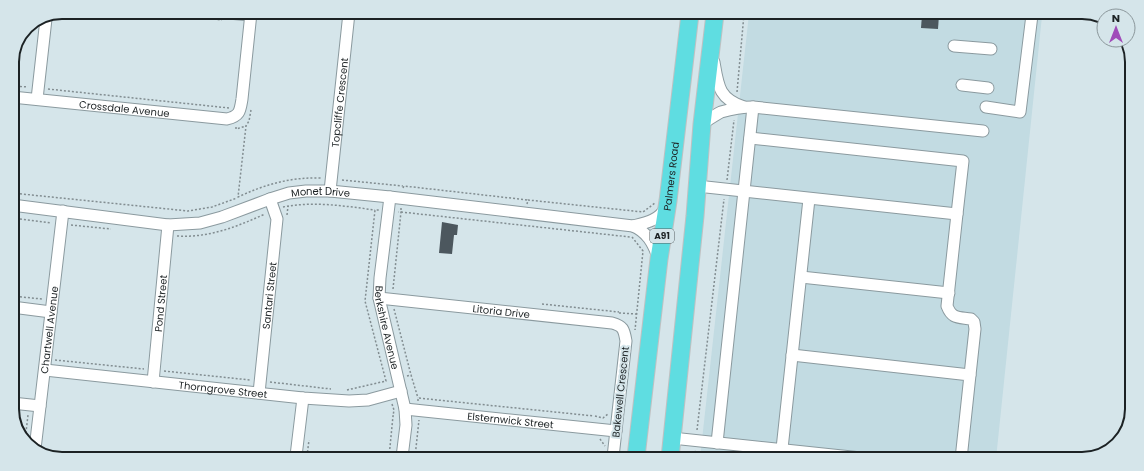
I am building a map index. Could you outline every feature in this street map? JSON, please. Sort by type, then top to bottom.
[{"type":"highway","name":"Palmers Road","points":[[637,452],[659,259],[668,201],[688,19]]},
{"type":"highway","points":[[671,452],[702,124],[714,19]]},
{"type":"street","name":"Crossdale Avenue","points":[[19,97],[227,119],[237,116],[242,100],[250,19]]},
{"type":"street","name":"Topcliffe Crescent","points":[[330,192],[348,19]]},
{"type":"street","points":[[986,107],[1020,112],[1032,19]]},
{"type":"street","points":[[37,100],[46,22]]},
{"type":"street","points":[[712,44],[718,86],[730,101],[742,107],[983,131]]},
{"type":"street","points":[[954,46],[991,49]]},
{"type":"street","points":[[962,85],[988,88]]},
{"type":"street","points":[[702,124],[720,113],[742,107]]},
{"type":"street","points":[[717,443],[750,138],[742,107]]},
{"type":"street","points":[[750,138],[963,161],[948,306],[950,313],[956,317],[971,318],[974,322],[975,329],[962,452]]},
{"type":"street","points":[[697,186],[957,214]]},
{"type":"street","name":"Monet Drive","points":[[19,206],[168,224],[200,223],[222,218],[270,199],[289,194],[306,191],[330,192],[390,197],[633,226],[641,230],[650,238],[659,259]]},
{"type":"street","name":"Berkshire Avenue","points":[[390,197],[379,298],[405,409],[406,426],[403,452]]},
{"type":"street","name":"Santari Street","points":[[259,393],[277,219],[270,199]]},
{"type":"street","points":[[781,452],[809,199]]},
{"type":"street","name":"Monet Drive","points":[[633,226],[657,218],[664,211],[668,201]]},
{"type":"street","name":"Chartwell Avenue","points":[[36,443],[63,211]]},
{"type":"street","name":"Pond Street","points":[[153,382],[168,224]]},
{"type":"street","points":[[801,277],[949,293]]},
{"type":"street","name":"Litoria Drive","points":[[379,298],[612,323],[623,328]]},
{"type":"street","points":[[19,309],[51,312]]},
{"type":"street","name":"Bakewell Crescent","points":[[610,452],[616,431],[626,341],[623,328]]},
{"type":"street","points":[[792,356],[970,375]]},
{"type":"street","name":"Thorngrove Street","points":[[45,370],[303,398],[349,401],[368,400],[401,391]]},
{"type":"street","points":[[296,452],[303,398]]},
{"type":"street","points":[[19,404],[40,406]]},
{"type":"street","name":"Elsternwick Street","points":[[405,409],[616,431]]},
{"type":"street","points":[[672,438],[717,443],[769,452]]},
{"type":"path","points":[[695,452],[725,190],[742,107],[744,19]]},
{"type":"path","points":[[238,197],[246,126],[249,121],[251,107]]},
{"type":"path","points":[[19,194],[188,211],[212,207],[270,184],[294,179],[321,178]]},
{"type":"path","points":[[341,180],[404,186]]},
{"type":"path","points":[[526,213],[528,200],[635,211]]},
{"type":"path","points":[[274,210],[288,206],[306,204],[333,205],[375,210]]},
{"type":"path","points":[[286,222],[288,206]]},
{"type":"path","points":[[401,212],[632,237]]},
{"type":"path","points":[[19,219],[51,223]]},
{"type":"path","points":[[19,297],[42,299]]},
{"type":"path","points":[[346,390],[386,381]]},
{"type":"path","points":[[270,382],[330,389]]},
{"type":"path","points":[[608,414],[603,418],[594,416],[592,428],[592,437],[599,438],[608,452]]},
{"type":"shaded area","points":[[748,19],[1042,19],[997,452],[701,452]]},
{"type":"building","points":[[922,19],[939,19],[938,29],[921,28]]},
{"type":"building","points":[[442,222],[458,225],[457,235],[454,235],[452,254],[439,253]]}]
